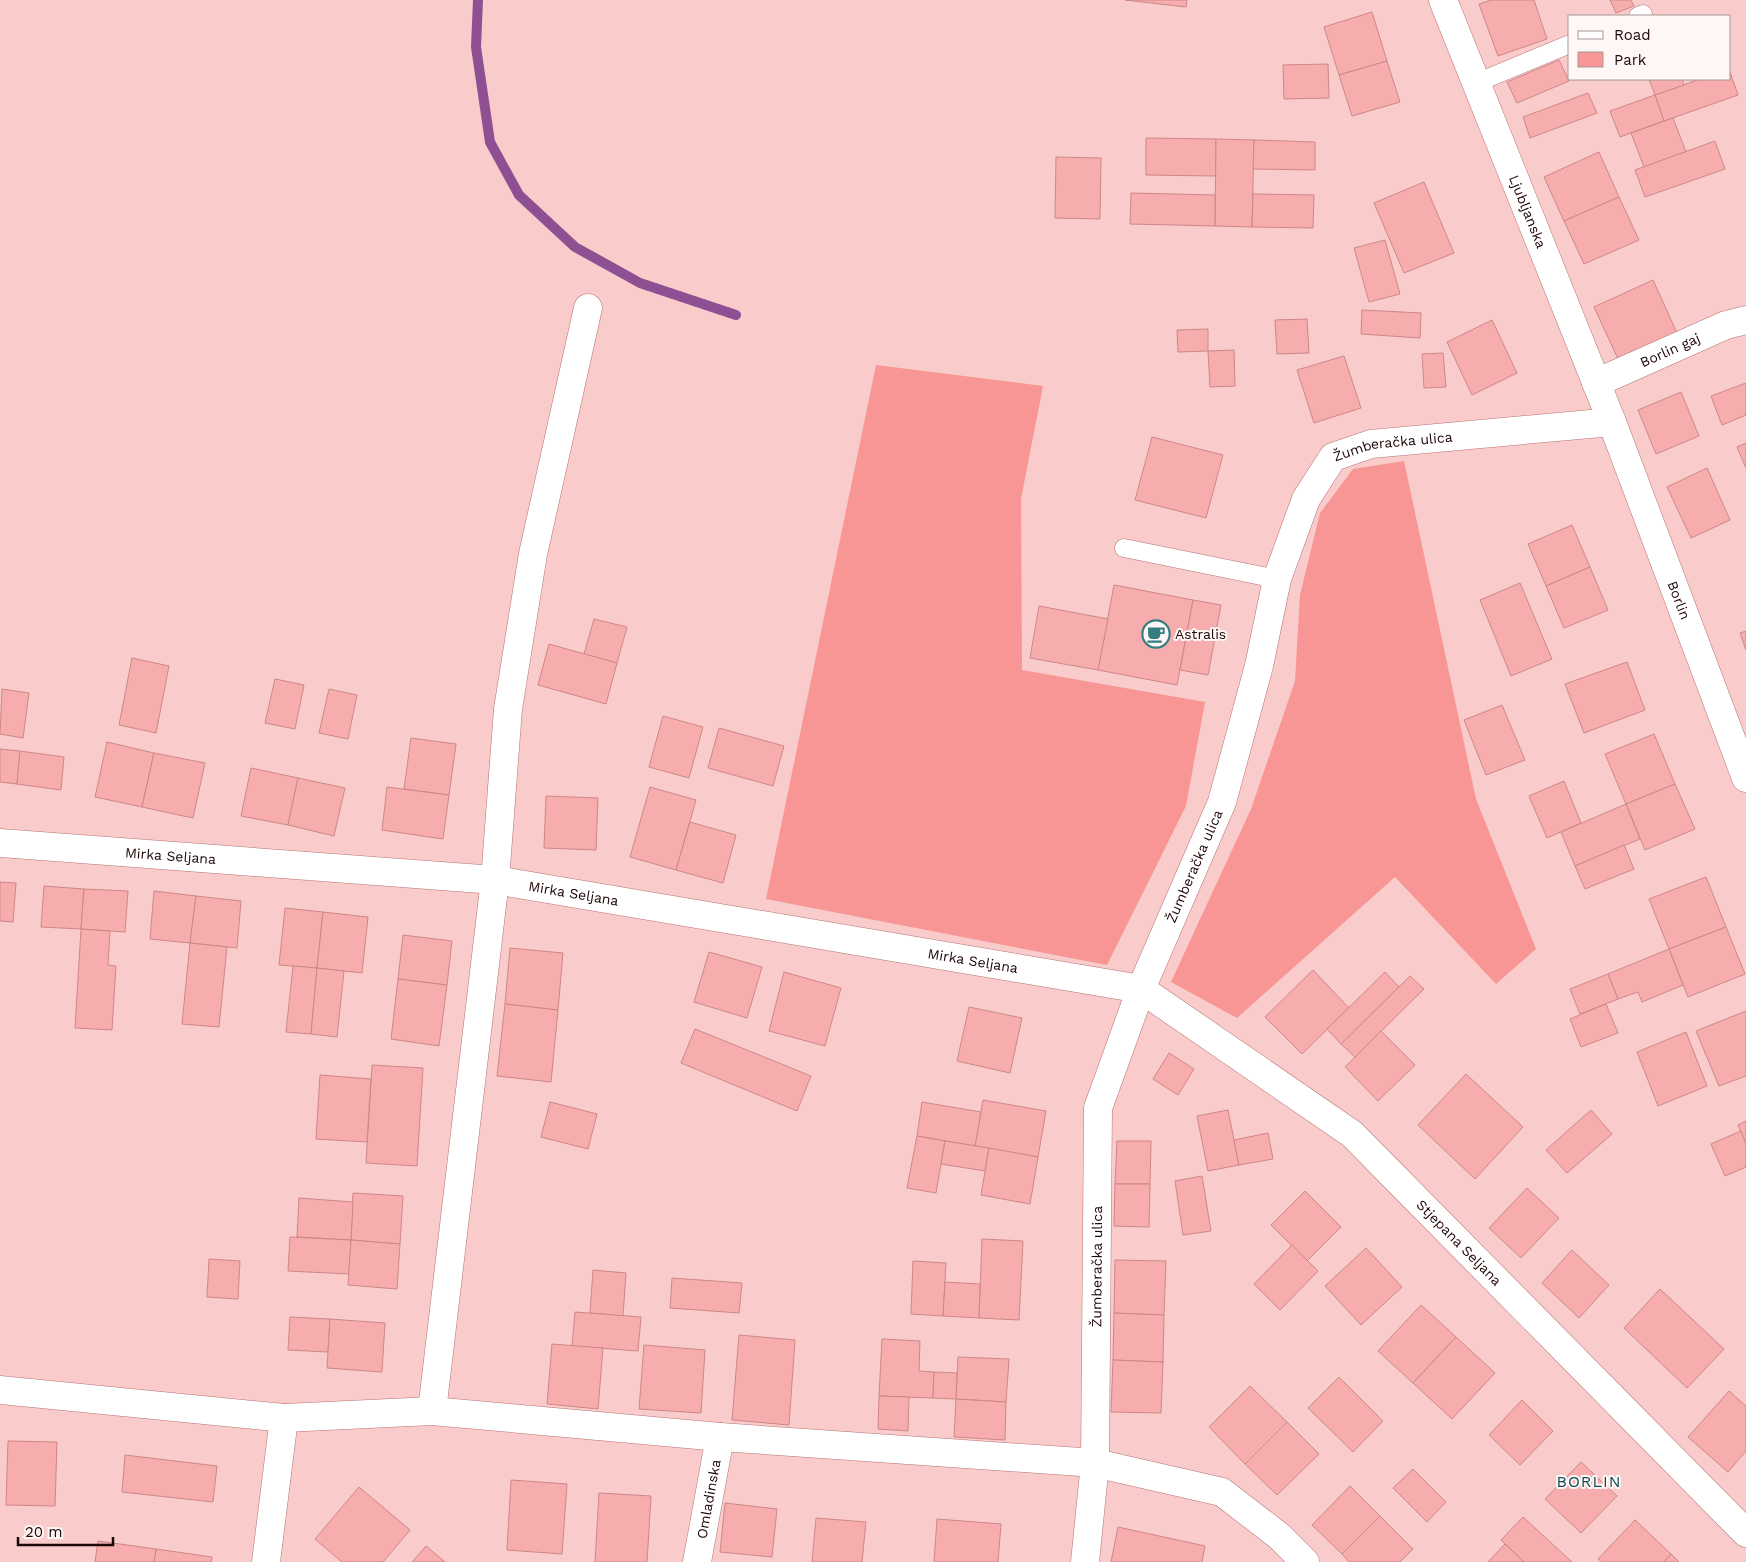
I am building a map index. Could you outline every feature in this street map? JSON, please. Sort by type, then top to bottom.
[{"type":"street","name":"Ljubljanska","points":[[1444,0],[1612,422]]},
{"type":"street","points":[[432,1411],[495,880],[508,709],[531,563],[588,308]]},
{"type":"street","name":"Borlin gaj","points":[[1596,383],[1726,325],[1746,320]]},
{"type":"street","name":"Žumberačka ulica","points":[[1085,1562],[1095,1463],[1098,1108],[1141,989],[1222,802],[1259,666],[1277,579],[1306,499],[1333,457],[1372,444],[1612,422]]},
{"type":"street","name":"Borlin","points":[[1612,422],[1746,778]]},
{"type":"street","name":"Mirka Seljana","points":[[0,843],[495,880],[1141,989]]},
{"type":"street","name":"Stjepana Seljana","points":[[1141,989],[1352,1134],[1746,1534]]},
{"type":"street","points":[[0,1390],[284,1418],[432,1411],[720,1437],[1095,1463],[1222,1492],[1279,1536],[1305,1562]]},
{"type":"street","points":[[266,1562],[284,1418]]},
{"type":"street","name":"Omladinska","points":[[697,1562],[720,1437]]},
{"type":"lane","points":[[1476,82],[1568,45]]},
{"type":"lane","points":[[1124,548],[1277,579]]},
{"type":"green space","points":[[876,365],[1043,386],[1021,499],[1022,670],[1205,702],[1186,806],[1107,965],[766,899]]},
{"type":"green space","points":[[1404,461],[1476,799],[1536,949],[1496,984],[1395,877],[1237,1018],[1171,982],[1251,809],[1295,681],[1300,595],[1320,513],[1353,469]]},
{"type":"building","points":[[1125,0],[1187,0],[1186,7]]},
{"type":"building","points":[[1491,0],[1534,0],[1547,39],[1498,56],[1479,4]]},
{"type":"building","points":[[1610,0],[1631,0],[1634,6],[1616,13]]},
{"type":"building","points":[[1372,12],[1387,61],[1339,75],[1324,27]]},
{"type":"building","points":[[1559,60],[1569,81],[1517,103],[1507,82]]},
{"type":"building","points":[[1387,61],[1400,102],[1352,116],[1339,75]]},
{"type":"building","points":[[1328,64],[1329,98],[1284,99],[1283,65]]},
{"type":"building","points":[[1731,75],[1738,95],[1664,121],[1655,95],[1697,80],[1731,80]]},
{"type":"building","points":[[1649,80],[1682,80],[1684,85],[1655,95]]},
{"type":"building","points":[[1588,93],[1597,113],[1530,138],[1523,117]]},
{"type":"building","points":[[1655,95],[1664,121],[1620,137],[1610,111]]},
{"type":"building","points":[[1673,118],[1686,152],[1644,167],[1631,133]]},
{"type":"building","points":[[1146,138],[1216,139],[1216,176],[1146,175]]},
{"type":"building","points":[[1216,139],[1254,140],[1252,227],[1215,226]]},
{"type":"building","points":[[1254,140],[1315,142],[1315,170],[1253,169]]},
{"type":"building","points":[[1715,141],[1725,169],[1645,197],[1635,170]]},
{"type":"building","points":[[1599,152],[1619,197],[1564,221],[1544,177]]},
{"type":"building","points":[[1056,157],[1101,158],[1100,219],[1055,218]]},
{"type":"building","points":[[1424,182],[1454,253],[1404,273],[1374,203]]},
{"type":"building","points":[[1131,193],[1215,195],[1215,226],[1130,224]]},
{"type":"building","points":[[1253,194],[1314,195],[1313,228],[1252,227]]},
{"type":"building","points":[[1619,197],[1639,240],[1584,264],[1564,221]]},
{"type":"building","points":[[1385,240],[1400,294],[1369,302],[1354,248]]},
{"type":"building","points":[[1653,280],[1677,333],[1618,359],[1594,307]]},
{"type":"building","points":[[1362,310],[1421,313],[1420,338],[1361,334]]},
{"type":"building","points":[[1307,319],[1309,353],[1277,354],[1275,320]]},
{"type":"building","points":[[1492,320],[1517,373],[1472,395],[1447,342]]},
{"type":"building","points":[[1208,329],[1208,351],[1178,352],[1177,330]]},
{"type":"building","points":[[1234,350],[1235,386],[1210,387],[1208,351]]},
{"type":"building","points":[[1443,353],[1446,387],[1424,388],[1422,354]]},
{"type":"building","points":[[1344,356],[1361,408],[1314,423],[1297,370]]},
{"type":"building","points":[[1746,383],[1746,415],[1722,425],[1711,396]]},
{"type":"building","points":[[1681,392],[1699,436],[1656,454],[1638,410]]},
{"type":"building","points":[[1152,437],[1223,455],[1206,518],[1135,500]]},
{"type":"building","points":[[1746,443],[1746,468],[1737,447]]},
{"type":"building","points":[[1707,468],[1730,520],[1691,538],[1667,487]]},
{"type":"building","points":[[1572,525],[1590,567],[1546,586],[1528,544]]},
{"type":"building","points":[[1590,567],[1608,610],[1564,628],[1546,586]]},
{"type":"building","points":[[1520,583],[1552,659],[1511,676],[1480,600]]},
{"type":"building","points":[[1114,585],[1193,600],[1177,685],[1098,670]]},
{"type":"building","points":[[1193,600],[1221,605],[1208,675],[1180,670]]},
{"type":"building","points":[[1039,606],[1108,619],[1098,670],[1030,658]]},
{"type":"building","points":[[594,619],[627,627],[617,663],[584,654]]},
{"type":"building","points":[[1746,631],[1746,650],[1740,633]]},
{"type":"building","points":[[549,644],[617,663],[606,704],[538,685]]},
{"type":"building","points":[[132,658],[169,666],[156,733],[119,725]]},
{"type":"building","points":[[1627,662],[1645,710],[1584,733],[1565,684]]},
{"type":"building","points":[[275,679],[304,685],[295,729],[265,723]]},
{"type":"building","points":[[2,689],[29,693],[23,738],[0,734]]},
{"type":"building","points":[[329,689],[357,695],[348,739],[319,733]]},
{"type":"building","points":[[1502,705],[1525,760],[1486,775],[1464,720]]},
{"type":"building","points":[[663,716],[703,727],[689,778],[649,767]]},
{"type":"building","points":[[719,728],[784,746],[773,786],[708,768]]},
{"type":"building","points":[[1654,734],[1675,784],[1626,804],[1605,754]]},
{"type":"building","points":[[411,738],[456,744],[449,795],[404,789]]},
{"type":"building","points":[[107,742],[154,753],[142,807],[95,797]]},
{"type":"building","points":[[0,749],[20,751],[17,784],[0,782]]},
{"type":"building","points":[[20,751],[64,757],[61,790],[17,784]]},
{"type":"building","points":[[154,753],[205,763],[193,818],[142,807]]},
{"type":"building","points":[[251,768],[298,778],[288,825],[241,816]]},
{"type":"building","points":[[298,778],[345,788],[334,836],[288,825]]},
{"type":"building","points":[[1564,781],[1581,823],[1547,838],[1529,796]]},
{"type":"building","points":[[1675,784],[1695,829],[1645,850],[1626,804]]},
{"type":"building","points":[[387,787],[449,795],[443,839],[382,830]]},
{"type":"building","points":[[650,787],[696,800],[676,870],[630,857]]},
{"type":"building","points":[[546,796],[598,798],[596,850],[544,848]]},
{"type":"building","points":[[1626,804],[1640,839],[1575,866],[1561,832]]},
{"type":"building","points":[[690,822],[736,835],[723,883],[676,870]]},
{"type":"building","points":[[1624,845],[1634,869],[1585,889],[1575,866]]},
{"type":"building","points":[[1706,877],[1726,927],[1669,949],[1649,899]]},
{"type":"building","points":[[0,882],[16,883],[13,922],[0,921]]},
{"type":"building","points":[[44,886],[84,889],[81,929],[41,927]]},
{"type":"building","points":[[84,889],[128,891],[125,932],[81,929]]},
{"type":"building","points":[[154,891],[196,896],[190,943],[150,939]]},
{"type":"building","points":[[196,896],[241,901],[237,948],[190,943]]},
{"type":"building","points":[[285,908],[323,912],[317,968],[279,965]]},
{"type":"building","points":[[323,912],[368,917],[362,973],[317,968]]},
{"type":"building","points":[[1726,927],[1745,974],[1688,997],[1669,949]]},
{"type":"building","points":[[81,929],[110,931],[108,965],[116,966],[112,1030],[75,1028]]},
{"type":"building","points":[[403,935],[452,941],[447,985],[398,979]]},
{"type":"building","points":[[190,943],[227,947],[219,1027],[182,1024]]},
{"type":"building","points":[[510,948],[563,953],[558,1010],[505,1004]]},
{"type":"building","points":[[1669,949],[1683,985],[1642,1002],[1638,992],[1618,999],[1608,974]]},
{"type":"building","points":[[709,952],[762,967],[747,1018],[694,1002]]},
{"type":"building","points":[[293,966],[317,968],[311,1034],[286,1032]]},
{"type":"building","points":[[317,968],[344,971],[337,1037],[311,1034]]},
{"type":"building","points":[[1313,970],[1349,1008],[1302,1054],[1265,1017]]},
{"type":"building","points":[[784,972],[841,988],[825,1046],[769,1031]]},
{"type":"building","points":[[1385,972],[1399,987],[1341,1044],[1327,1029]]},
{"type":"building","points":[[1608,974],[1618,999],[1580,1014],[1570,989]]},
{"type":"building","points":[[1410,976],[1424,989],[1355,1057],[1341,1044]]},
{"type":"building","points":[[398,979],[447,985],[439,1046],[391,1039]]},
{"type":"building","points":[[505,1004],[558,1010],[551,1082],[497,1076]]},
{"type":"building","points":[[1606,1004],[1618,1033],[1581,1047],[1570,1019]]},
{"type":"building","points":[[969,1007],[1022,1018],[1010,1073],[957,1061]]},
{"type":"building","points":[[1746,1011],[1746,1076],[1719,1086],[1696,1031]]},
{"type":"building","points":[[695,1029],[811,1076],[797,1111],[681,1063]]},
{"type":"building","points":[[1381,1031],[1415,1065],[1378,1101],[1345,1067]]},
{"type":"building","points":[[1686,1032],[1707,1086],[1658,1106],[1637,1052]]},
{"type":"building","points":[[1169,1053],[1194,1069],[1178,1095],[1153,1079]]},
{"type":"building","points":[[372,1065],[423,1068],[417,1166],[366,1163]]},
{"type":"building","points":[[1466,1074],[1523,1127],[1475,1179],[1418,1125]]},
{"type":"building","points":[[320,1075],[371,1079],[367,1142],[316,1139]]},
{"type":"building","points":[[983,1100],[1046,1111],[1038,1157],[975,1146]]},
{"type":"building","points":[[550,1102],[597,1114],[588,1149],[541,1137]]},
{"type":"building","points":[[922,1102],[981,1112],[975,1146],[917,1136]]},
{"type":"building","points":[[1228,1110],[1239,1165],[1208,1171],[1197,1116]]},
{"type":"building","points":[[1591,1110],[1612,1134],[1567,1173],[1546,1150]]},
{"type":"building","points":[[1746,1121],[1746,1144],[1738,1125]]},
{"type":"building","points":[[1741,1131],[1746,1144],[1746,1167],[1725,1176],[1711,1144]]},
{"type":"building","points":[[1268,1133],[1273,1159],[1239,1165],[1234,1140]]},
{"type":"building","points":[[917,1136],[945,1141],[936,1193],[907,1188]]},
{"type":"building","points":[[945,1141],[989,1148],[985,1171],[941,1164]]},
{"type":"building","points":[[1117,1141],[1151,1141],[1150,1184],[1115,1184]]},
{"type":"building","points":[[989,1148],[1038,1157],[1030,1204],[981,1195]]},
{"type":"building","points":[[1202,1176],[1211,1231],[1183,1235],[1175,1181]]},
{"type":"building","points":[[1115,1184],[1150,1184],[1149,1227],[1114,1226]]},
{"type":"building","points":[[1527,1188],[1559,1218],[1521,1258],[1489,1228]]},
{"type":"building","points":[[1305,1191],[1341,1227],[1307,1261],[1271,1225]]},
{"type":"building","points":[[353,1193],[403,1196],[400,1244],[351,1240]]},
{"type":"building","points":[[299,1198],[353,1202],[351,1240],[297,1237]]},
{"type":"building","points":[[290,1237],[351,1240],[349,1274],[288,1271]]},
{"type":"building","points":[[982,1239],[1023,1241],[1019,1320],[979,1318]]},
{"type":"building","points":[[351,1240],[400,1244],[397,1289],[348,1285]]},
{"type":"building","points":[[1292,1245],[1318,1271],[1280,1310],[1254,1284]]},
{"type":"building","points":[[1366,1248],[1402,1287],[1361,1325],[1325,1286]]},
{"type":"building","points":[[1572,1250],[1609,1285],[1579,1318],[1542,1283]]},
{"type":"building","points":[[209,1259],[240,1261],[238,1299],[207,1297]]},
{"type":"building","points":[[1115,1260],[1166,1261],[1164,1315],[1114,1313]]},
{"type":"building","points":[[913,1261],[946,1263],[943,1316],[911,1314]]},
{"type":"building","points":[[593,1270],[626,1273],[623,1316],[590,1313]]},
{"type":"building","points":[[672,1278],[742,1283],[739,1313],[670,1308]]},
{"type":"building","points":[[945,1282],[980,1284],[979,1318],[943,1316]]},
{"type":"building","points":[[1660,1289],[1724,1349],[1687,1388],[1624,1328]]},
{"type":"building","points":[[1421,1305],[1456,1337],[1413,1383],[1378,1351]]},
{"type":"building","points":[[575,1312],[641,1317],[638,1351],[572,1346]]},
{"type":"building","points":[[1114,1313],[1164,1315],[1163,1362],[1113,1360]]},
{"type":"building","points":[[290,1317],[330,1319],[328,1352],[288,1350]]},
{"type":"building","points":[[330,1319],[385,1323],[382,1372],[327,1368]]},
{"type":"building","points":[[739,1335],[795,1340],[789,1425],[732,1420]]},
{"type":"building","points":[[1456,1337],[1495,1373],[1452,1419],[1413,1383]]},
{"type":"building","points":[[882,1339],[920,1341],[919,1371],[934,1372],[933,1398],[879,1396]]},
{"type":"building","points":[[552,1344],[603,1348],[598,1409],[547,1404]]},
{"type":"building","points":[[644,1345],[705,1350],[701,1413],[639,1409]]},
{"type":"building","points":[[958,1357],[1009,1359],[1006,1402],[956,1399]]},
{"type":"building","points":[[1113,1360],[1163,1362],[1161,1413],[1111,1412]]},
{"type":"building","points":[[934,1372],[957,1373],[956,1399],[933,1398]]},
{"type":"building","points":[[1339,1377],[1383,1421],[1353,1452],[1308,1408]]},
{"type":"building","points":[[1250,1386],[1287,1422],[1245,1464],[1209,1427]]},
{"type":"building","points":[[1729,1391],[1746,1406],[1746,1451],[1728,1472],[1688,1437]]},
{"type":"building","points":[[879,1396],[909,1397],[908,1431],[878,1429]]},
{"type":"building","points":[[956,1399],[1006,1402],[1005,1440],[954,1437]]},
{"type":"building","points":[[1522,1400],[1553,1431],[1520,1465],[1489,1435]]},
{"type":"building","points":[[1287,1422],[1319,1454],[1277,1495],[1245,1464]]},
{"type":"building","points":[[8,1441],[57,1442],[55,1506],[6,1505]]},
{"type":"building","points":[[125,1455],[217,1466],[213,1502],[122,1492]]},
{"type":"building","points":[[1581,1462],[1617,1496],[1581,1533],[1545,1499]]},
{"type":"building","points":[[1413,1469],[1446,1502],[1427,1522],[1393,1488]]},
{"type":"building","points":[[511,1480],[567,1484],[562,1554],[507,1550]]},
{"type":"building","points":[[1350,1486],[1380,1516],[1342,1554],[1312,1525]]},
{"type":"building","points":[[359,1487],[410,1530],[383,1562],[342,1562],[315,1539]]},
{"type":"building","points":[[599,1493],[651,1496],[647,1562],[595,1562]]},
{"type":"building","points":[[725,1503],[777,1509],[772,1557],[720,1552]]},
{"type":"building","points":[[1380,1516],[1413,1549],[1400,1562],[1349,1562],[1342,1554]]},
{"type":"building","points":[[1523,1517],[1572,1562],[1524,1562],[1501,1540]]},
{"type":"building","points":[[816,1518],[866,1522],[862,1562],[812,1562]]},
{"type":"building","points":[[937,1519],[1001,1524],[998,1562],[934,1562]]},
{"type":"building","points":[[1635,1520],[1671,1554],[1664,1562],[1602,1562],[1598,1559]]},
{"type":"building","points":[[1118,1527],[1205,1546],[1202,1562],[1111,1562]]},
{"type":"building","points":[[98,1541],[156,1549],[154,1562],[95,1562]]},
{"type":"building","points":[[1505,1544],[1524,1562],[1488,1562]]},
{"type":"building","points":[[426,1546],[445,1562],[412,1562]]},
{"type":"building","points":[[156,1549],[212,1557],[211,1562],[154,1562]]},
{"type":"building","points":[[1671,1554],[1679,1562],[1664,1562]]},
{"type":"waterway","points":[[478,0],[476,47],[490,142],[519,195],[575,247],[640,283],[736,315]]},
{"type":"place","name":"Astralis","points":[[1156,634]]},
{"type":"district","name":"BORLIN","points":[[1589,1481]]}]
